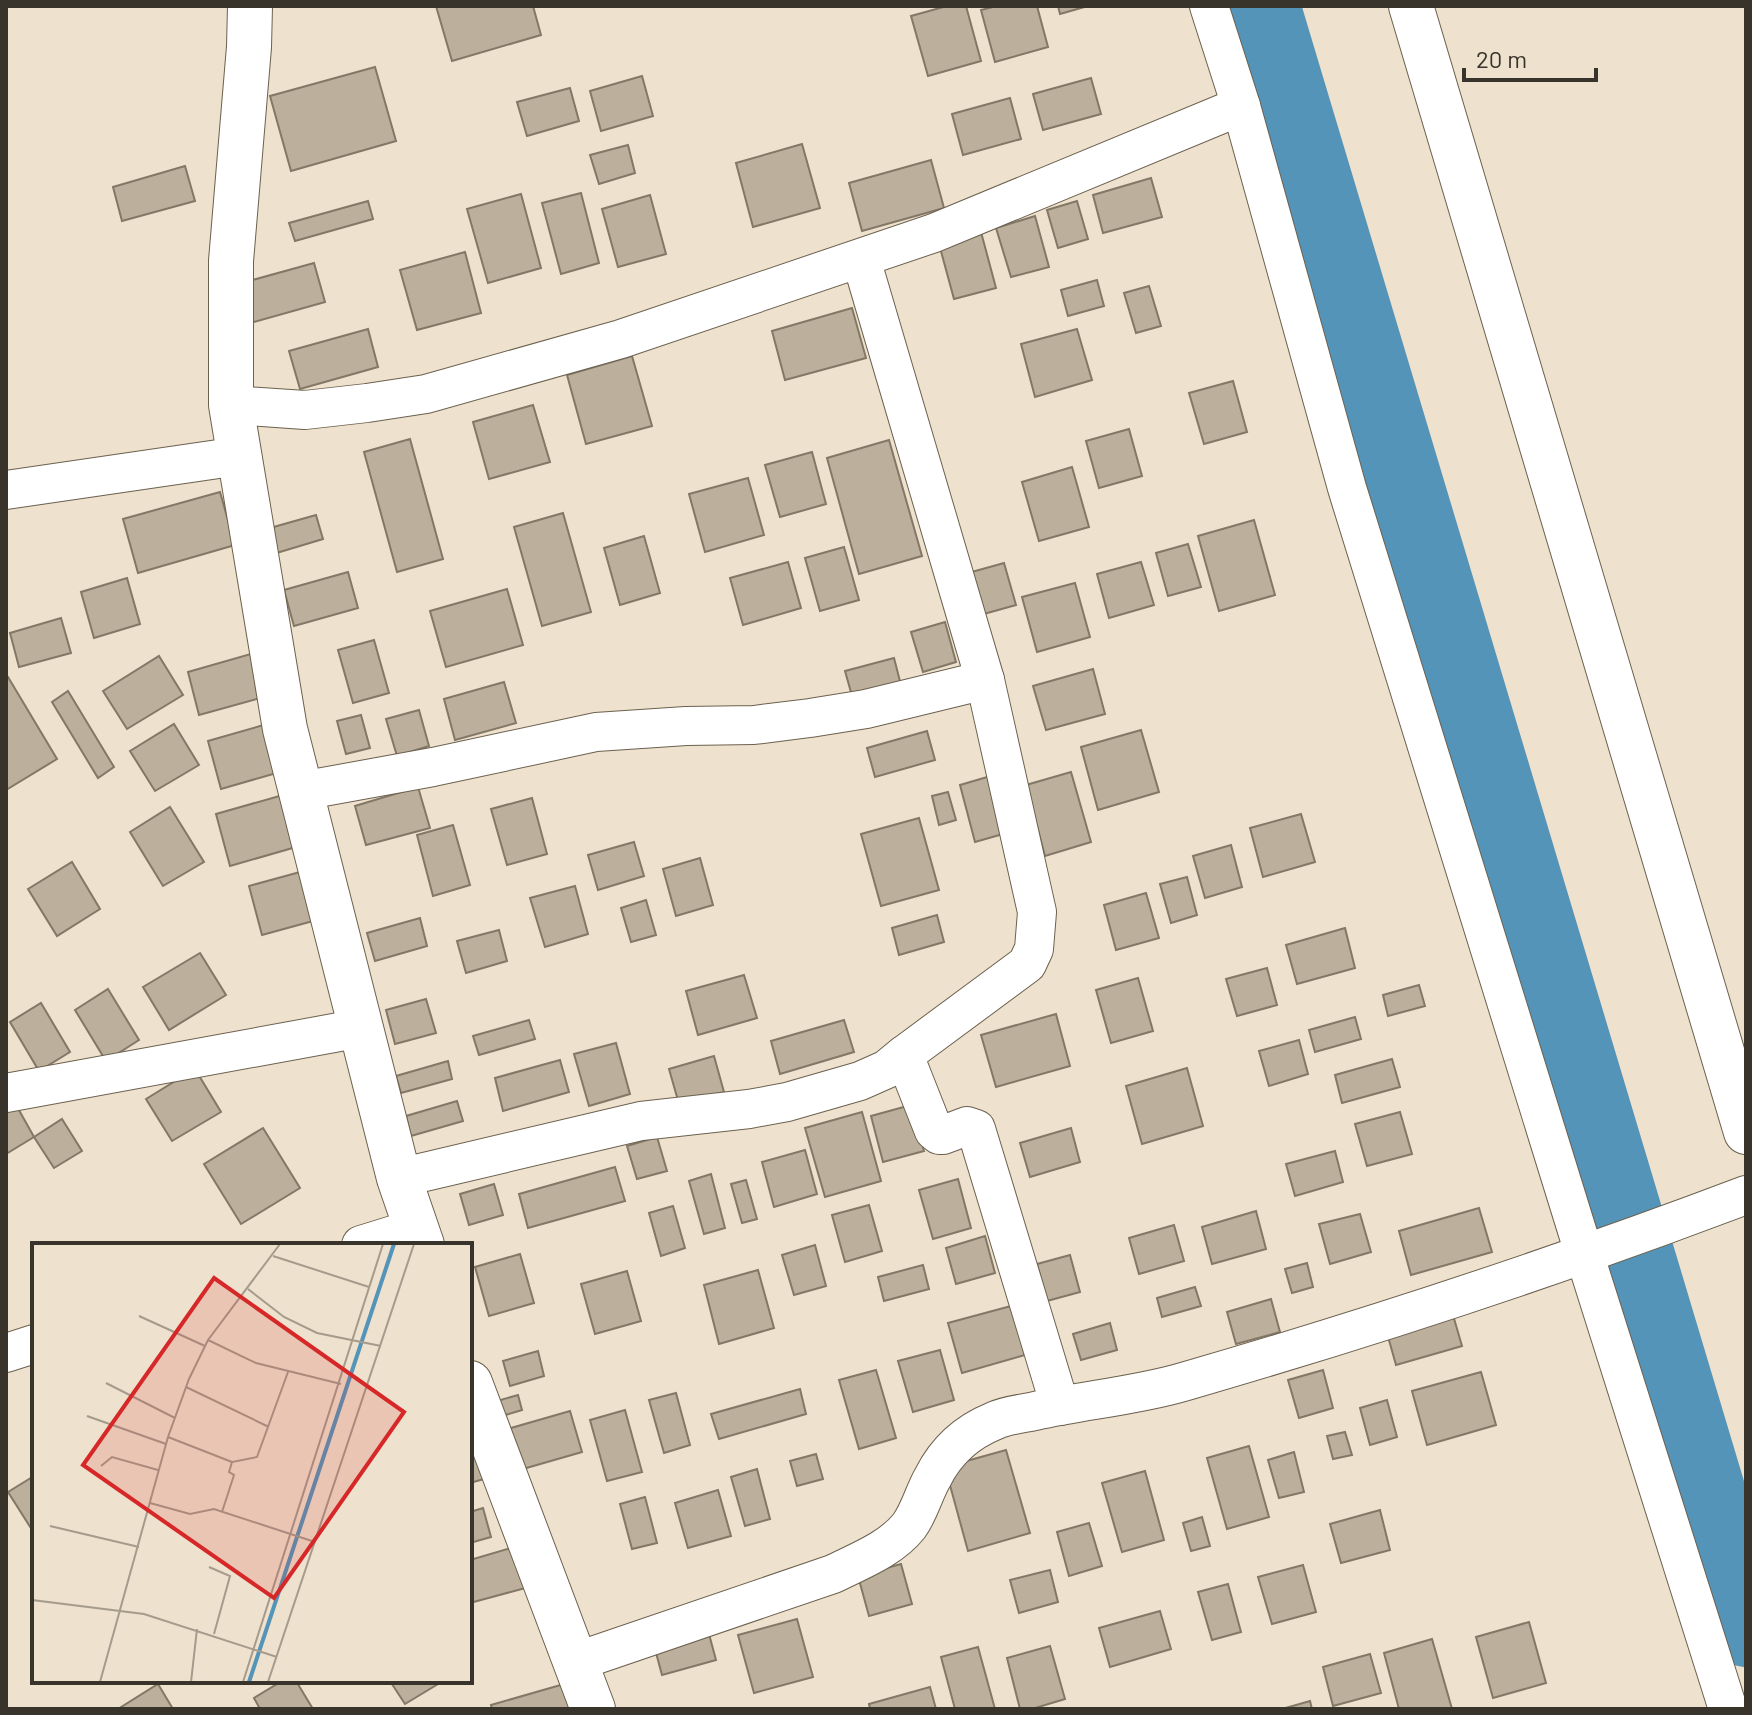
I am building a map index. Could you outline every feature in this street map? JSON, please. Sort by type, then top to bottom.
[{"type":"street","points":[[250,6],[231,261],[231,405],[285,729],[399,1178],[419,1236],[374,1243]]},
{"type":"street","points":[[1209,6],[1241,106],[1347,488],[1598,1248],[1728,1709]]},
{"type":"street","points":[[1411,6],[1746,1132]]},
{"type":"street","points":[[231,405],[305,410],[426,394],[621,339],[934,233],[1241,106]]},
{"type":"street","points":[[399,1178],[641,1121],[749,1109],[787,1102],[860,1081],[887,1069],[1027,964],[1034,949],[1037,912],[985,680],[861,259]]},
{"type":"street","points":[[6,490],[239,456]]},
{"type":"street","points":[[301,791],[596,732],[754,725],[810,718],[866,709],[985,680]]},
{"type":"street","points":[[6,1093],[361,1028]]},
{"type":"street","points":[[904,1055],[934,1131],[943,1135],[967,1126],[976,1129],[1060,1406]]},
{"type":"street","points":[[575,1662],[833,1574],[873,1555],[909,1525],[933,1476],[950,1450],[972,1432],[997,1419],[1163,1388],[1299,1348],[1742,1197]]},
{"type":"street","points":[[6,1353],[32,1345]]},
{"type":"street","points":[[474,1409],[593,1709]]},
{"type":"building","points":[[436,6],[533,6],[541,35],[452,61]]},
{"type":"building","points":[[947,6],[966,6],[981,61],[928,76],[911,16]]},
{"type":"building","points":[[997,6],[1037,6],[1048,47],[995,62],[981,10]]},
{"type":"building","points":[[1058,6],[1088,6],[1060,14]]},
{"type":"building","points":[[375,67],[396,141],[291,171],[270,96]]},
{"type":"building","points":[[642,76],[653,116],[601,131],[590,91]]},
{"type":"building","points":[[1091,78],[1101,114],[1043,130],[1033,94]]},
{"type":"building","points":[[570,88],[579,121],[527,136],[517,102]]},
{"type":"building","points":[[1010,98],[1021,139],[963,155],[952,114]]},
{"type":"building","points":[[802,144],[820,208],[753,227],[736,163]]},
{"type":"building","points":[[628,145],[635,173],[599,184],[590,155]]},
{"type":"building","points":[[931,160],[944,208],[862,231],[849,183]]},
{"type":"building","points":[[185,166],[195,201],[122,221],[113,187]]},
{"type":"building","points":[[1151,178],[1162,217],[1103,233],[1093,195]]},
{"type":"building","points":[[581,193],[599,263],[561,274],[542,203]]},
{"type":"building","points":[[521,194],[541,268],[488,283],[467,209]]},
{"type":"building","points":[[650,195],[666,254],[618,267],[602,209]]},
{"type":"building","points":[[368,201],[373,219],[295,241],[289,223]]},
{"type":"building","points":[[1077,201],[1088,239],[1058,248],[1047,210]]},
{"type":"building","points":[[1035,216],[1049,267],[1011,277],[996,228]]},
{"type":"building","points":[[981,232],[996,288],[954,299],[939,244]]},
{"type":"building","points":[[465,252],[481,313],[417,330],[400,270]]},
{"type":"building","points":[[314,263],[325,302],[243,325],[231,286]]},
{"type":"building","points":[[1097,280],[1104,306],[1068,316],[1061,290]]},
{"type":"building","points":[[1149,286],[1161,326],[1136,333],[1124,293]]},
{"type":"building","points":[[852,308],[866,358],[785,380],[772,331]]},
{"type":"building","points":[[368,329],[378,367],[300,389],[289,351]]},
{"type":"building","points":[[1077,329],[1092,380],[1035,397],[1021,344]]},
{"type":"building","points":[[632,356],[652,426],[586,444],[567,375]]},
{"type":"building","points":[[1233,381],[1247,432],[1204,444],[1189,393]]},
{"type":"building","points":[[533,405],[550,462],[489,479],[473,422]]},
{"type":"building","points":[[1129,429],[1142,476],[1099,488],[1086,441]]},
{"type":"building","points":[[410,439],[443,559],[397,572],[364,452]]},
{"type":"building","points":[[889,440],[922,556],[859,574],[827,458]]},
{"type":"building","points":[[812,452],[826,504],[780,517],[765,465]]},
{"type":"building","points":[[1072,467],[1089,527],[1039,541],[1022,482]]},
{"type":"building","points":[[748,478],[764,535],[705,552],[689,494]]},
{"type":"building","points":[[220,492],[235,545],[138,573],[123,519]]},
{"type":"building","points":[[563,513],[591,612],[542,626],[514,527]]},
{"type":"building","points":[[316,515],[323,539],[270,555],[263,530]]},
{"type":"building","points":[[1254,520],[1275,595],[1219,611],[1198,536]]},
{"type":"building","points":[[644,536],[660,593],[620,605],[604,548]]},
{"type":"building","points":[[1188,544],[1201,587],[1168,596],[1156,553]]},
{"type":"building","points":[[844,547],[859,600],[820,611],[805,558]]},
{"type":"building","points":[[788,562],[801,608],[743,625],[730,578]]},
{"type":"building","points":[[1141,562],[1154,605],[1109,618],[1097,574]]},
{"type":"building","points":[[1004,563],[1016,605],[973,617],[961,575]]},
{"type":"building","points":[[348,572],[358,608],[294,626],[284,590]]},
{"type":"building","points":[[127,578],[140,624],[94,638],[81,592]]},
{"type":"building","points":[[1075,583],[1090,637],[1037,652],[1022,597]]},
{"type":"building","points":[[507,589],[523,645],[446,667],[430,611]]},
{"type":"building","points":[[61,618],[71,653],[19,667],[10,633]]},
{"type":"building","points":[[945,622],[956,662],[923,672],[911,632]]},
{"type":"building","points":[[374,640],[389,693],[353,703],[338,650]]},
{"type":"building","points":[[258,652],[271,695],[199,715],[188,672]]},
{"type":"building","points":[[159,656],[183,695],[127,729],[103,691]]},
{"type":"building","points":[[894,658],[902,689],[854,703],[845,671]]},
{"type":"building","points":[[1093,669],[1105,714],[1046,730],[1033,686]]},
{"type":"building","points":[[6,678],[57,759],[6,790]]},
{"type":"building","points":[[504,682],[516,723],[455,740],[444,699]]},
{"type":"building","points":[[68,691],[114,767],[98,778],[52,702]]},
{"type":"building","points":[[419,710],[429,746],[397,756],[386,719]]},
{"type":"building","points":[[361,715],[370,748],[346,754],[337,721]]},
{"type":"building","points":[[174,724],[199,765],[155,791],[130,751]]},
{"type":"building","points":[[267,724],[280,772],[221,789],[208,741]]},
{"type":"building","points":[[1141,730],[1159,792],[1098,810],[1081,747]]},
{"type":"building","points":[[927,731],[935,760],[875,777],[867,748]]},
{"type":"building","points":[[1071,772],[1091,842],[1045,856],[1026,785]]},
{"type":"building","points":[[994,775],[1010,832],[975,842],[960,785]]},
{"type":"building","points":[[418,787],[430,828],[366,845],[355,806]]},
{"type":"building","points":[[948,792],[956,820],[939,825],[932,796]]},
{"type":"building","points":[[283,795],[296,847],[230,866],[216,814]]},
{"type":"building","points":[[532,798],[547,854],[507,865],[491,809]]},
{"type":"building","points":[[170,807],[204,862],[163,886],[130,832]]},
{"type":"building","points":[[1301,814],[1315,862],[1263,877],[1250,828]]},
{"type":"building","points":[[919,818],[939,890],[881,906],[861,834]]},
{"type":"building","points":[[453,825],[470,885],[433,896],[417,835]]},
{"type":"building","points":[[634,842],[644,876],[598,890],[588,855]]},
{"type":"building","points":[[1231,845],[1242,887],[1205,898],[1193,856]]},
{"type":"building","points":[[700,858],[713,905],[676,916],[663,869]]},
{"type":"building","points":[[72,862],[100,909],[57,936],[28,889]]},
{"type":"building","points":[[300,872],[313,921],[262,935],[249,886]]},
{"type":"building","points":[[1187,877],[1197,915],[1171,923],[1160,884]]},
{"type":"building","points":[[575,886],[588,934],[545,947],[530,898]]},
{"type":"building","points":[[1146,893],[1159,938],[1116,950],[1104,905]]},
{"type":"building","points":[[646,900],[656,935],[631,942],[621,908]]},
{"type":"building","points":[[937,915],[944,942],[899,955],[892,928]]},
{"type":"building","points":[[420,918],[427,946],[375,961],[367,933]]},
{"type":"building","points":[[1345,928],[1355,968],[1297,984],[1286,945]]},
{"type":"building","points":[[499,930],[507,961],[466,973],[457,941]]},
{"type":"building","points":[[200,953],[226,995],[169,1030],[143,987]]},
{"type":"building","points":[[1267,968],[1277,1005],[1237,1016],[1226,979]]},
{"type":"building","points":[[744,975],[757,1018],[698,1035],[686,991]]},
{"type":"building","points":[[1138,978],[1153,1031],[1111,1043],[1096,990]]},
{"type":"building","points":[[1419,985],[1425,1006],[1388,1016],[1383,995]]},
{"type":"building","points":[[108,989],[139,1040],[106,1061],[75,1010]]},
{"type":"building","points":[[426,999],[436,1033],[395,1044],[386,1010]]},
{"type":"building","points":[[41,1003],[70,1052],[39,1071],[10,1022]]},
{"type":"building","points":[[1056,1014],[1070,1066],[996,1087],[981,1035]]},
{"type":"building","points":[[1355,1017],[1361,1039],[1315,1052],[1309,1030]]},
{"type":"building","points":[[529,1020],[535,1039],[479,1055],[473,1036]]},
{"type":"building","points":[[844,1020],[854,1052],[780,1074],[771,1041]]},
{"type":"building","points":[[1299,1040],[1308,1074],[1269,1086],[1259,1051]]},
{"type":"building","points":[[616,1043],[630,1094],[589,1106],[574,1054]]},
{"type":"building","points":[[714,1056],[724,1092],[679,1104],[669,1069]]},
{"type":"building","points":[[1392,1059],[1400,1087],[1342,1103],[1335,1075]]},
{"type":"building","points":[[560,1060],[569,1092],[503,1111],[495,1078]]},
{"type":"building","points":[[448,1061],[452,1079],[401,1093],[396,1076]]},
{"type":"building","points":[[1187,1068],[1203,1126],[1142,1144],[1126,1086]]},
{"type":"building","points":[[195,1069],[221,1112],[172,1141],[146,1099]]},
{"type":"building","points":[[457,1101],[463,1121],[411,1136],[406,1116]]},
{"type":"building","points":[[15,1103],[34,1137],[6,1154],[6,1108]]},
{"type":"building","points":[[911,1105],[924,1151],[883,1162],[871,1116]]},
{"type":"building","points":[[862,1112],[881,1181],[825,1197],[805,1128]]},
{"type":"building","points":[[1400,1112],[1412,1154],[1367,1166],[1355,1124]]},
{"type":"building","points":[[62,1119],[82,1151],[54,1168],[34,1137]]},
{"type":"building","points":[[263,1128],[300,1188],[241,1224],[204,1164]]},
{"type":"building","points":[[1071,1128],[1080,1162],[1030,1177],[1020,1143]]},
{"type":"building","points":[[657,1137],[667,1171],[637,1179],[627,1146]]},
{"type":"building","points":[[805,1150],[817,1194],[774,1207],[762,1162]]},
{"type":"building","points":[[1335,1151],[1343,1182],[1295,1196],[1286,1164]]},
{"type":"building","points":[[615,1167],[625,1201],[528,1228],[519,1194]]},
{"type":"building","points":[[711,1174],[725,1228],[704,1234],[689,1181]]},
{"type":"building","points":[[958,1179],[971,1228],[933,1239],[919,1190]]},
{"type":"building","points":[[746,1180],[757,1219],[742,1223],[731,1184]]},
{"type":"building","points":[[494,1184],[503,1215],[469,1225],[460,1194]]},
{"type":"building","points":[[869,1205],[882,1251],[845,1262],[832,1215]]},
{"type":"building","points":[[673,1206],[685,1248],[661,1256],[649,1213]]},
{"type":"building","points":[[1479,1208],[1492,1252],[1411,1275],[1399,1231]]},
{"type":"building","points":[[1256,1211],[1266,1249],[1212,1264],[1202,1227]]},
{"type":"building","points":[[1360,1214],[1371,1252],[1330,1264],[1319,1224]]},
{"type":"building","points":[[1174,1225],[1184,1261],[1139,1274],[1129,1238]]},
{"type":"building","points":[[985,1236],[995,1273],[956,1284],[946,1248]]},
{"type":"building","points":[[815,1245],[826,1286],[794,1295],[782,1255]]},
{"type":"building","points":[[520,1254],[534,1303],[489,1316],[475,1267]]},
{"type":"building","points":[[1070,1255],[1080,1292],[1047,1301],[1037,1264]]},
{"type":"building","points":[[1307,1263],[1313,1287],[1292,1293],[1285,1269]]},
{"type":"building","points":[[923,1265],[929,1289],[884,1301],[878,1277]]},
{"type":"building","points":[[758,1270],[774,1328],[719,1344],[704,1285]]},
{"type":"building","points":[[627,1271],[641,1321],[595,1334],[581,1284]]},
{"type":"building","points":[[1195,1287],[1201,1306],[1162,1317],[1157,1298]]},
{"type":"building","points":[[1271,1299],[1280,1332],[1236,1344],[1227,1312]]},
{"type":"building","points":[[1011,1306],[1025,1355],[962,1373],[948,1323]]},
{"type":"building","points":[[1453,1315],[1462,1346],[1396,1365],[1387,1333]]},
{"type":"building","points":[[1110,1323],[1117,1350],[1081,1360],[1073,1334]]},
{"type":"building","points":[[940,1350],[954,1400],[913,1412],[898,1361]]},
{"type":"building","points":[[538,1351],[544,1376],[510,1386],[503,1361]]},
{"type":"building","points":[[876,1370],[896,1438],[859,1449],[839,1380]]},
{"type":"building","points":[[1323,1370],[1333,1408],[1299,1418],[1288,1380]]},
{"type":"building","points":[[1481,1372],[1496,1425],[1427,1445],[1412,1391]]},
{"type":"building","points":[[800,1389],[806,1414],[719,1439],[711,1414]]},
{"type":"building","points":[[676,1393],[690,1445],[664,1453],[649,1400]]},
{"type":"building","points":[[518,1395],[522,1410],[492,1419],[487,1404]]},
{"type":"building","points":[[1387,1400],[1397,1437],[1370,1445],[1360,1408]]},
{"type":"building","points":[[625,1410],[642,1472],[607,1481],[590,1420]]},
{"type":"building","points":[[570,1411],[582,1452],[516,1471],[504,1430]]},
{"type":"building","points":[[1345,1432],[1352,1455],[1333,1459],[1327,1436]]},
{"type":"building","points":[[472,1445],[484,1479],[472,1482]]},
{"type":"building","points":[[1249,1446],[1269,1517],[1227,1529],[1207,1458]]},
{"type":"building","points":[[1006,1450],[1030,1533],[968,1551],[945,1467]]},
{"type":"building","points":[[1294,1452],[1304,1492],[1279,1498],[1268,1460]]},
{"type":"building","points":[[816,1454],[823,1479],[797,1486],[790,1461]]},
{"type":"building","points":[[757,1469],[770,1519],[745,1526],[731,1477]]},
{"type":"building","points":[[1145,1471],[1164,1540],[1122,1552],[1102,1483]]},
{"type":"building","points":[[32,1477],[32,1530],[8,1492]]},
{"type":"building","points":[[718,1490],[731,1536],[688,1548],[675,1503]]},
{"type":"building","points":[[645,1497],[657,1543],[632,1549],[620,1504]]},
{"type":"building","points":[[483,1508],[491,1537],[472,1542],[472,1511]]},
{"type":"building","points":[[1380,1510],[1390,1550],[1341,1563],[1330,1524]]},
{"type":"building","points":[[1202,1517],[1210,1546],[1191,1551],[1183,1523]]},
{"type":"building","points":[[1089,1523],[1102,1566],[1069,1576],[1057,1532]]},
{"type":"building","points":[[518,1546],[529,1587],[472,1602],[472,1559]]},
{"type":"building","points":[[901,1564],[912,1604],[869,1616],[858,1576]]},
{"type":"building","points":[[1303,1565],[1316,1612],[1272,1624],[1258,1577]]},
{"type":"building","points":[[1050,1570],[1058,1602],[1019,1613],[1010,1580]]},
{"type":"building","points":[[1228,1584],[1241,1632],[1212,1640],[1198,1592]]},
{"type":"building","points":[[1160,1611],[1171,1649],[1110,1667],[1099,1628]]},
{"type":"building","points":[[797,1619],[813,1677],[754,1693],[738,1635]]},
{"type":"building","points":[[1529,1622],[1546,1683],[1493,1698],[1476,1637]]},
{"type":"building","points":[[709,1634],[716,1660],[662,1675],[655,1649]]},
{"type":"building","points":[[1432,1639],[1452,1709],[1399,1709],[1384,1653]]},
{"type":"building","points":[[1050,1646],[1065,1699],[1032,1709],[1020,1709],[1007,1658]]},
{"type":"building","points":[[978,1647],[995,1709],[955,1709],[941,1657]]},
{"type":"building","points":[[1370,1654],[1381,1693],[1333,1706],[1323,1667]]},
{"type":"building","points":[[571,1682],[579,1709],[492,1709],[491,1705]]},
{"type":"building","points":[[279,1683],[297,1683],[313,1709],[260,1709],[254,1698]]},
{"type":"building","points":[[391,1683],[440,1683],[405,1704]]},
{"type":"building","points":[[158,1684],[173,1709],[118,1709]]},
{"type":"building","points":[[930,1687],[936,1709],[870,1709],[869,1704]]},
{"type":"building","points":[[1310,1701],[1312,1709],[1282,1709]]},
{"type":"waterway","points":[[1260,6],[1746,1627]]}]
